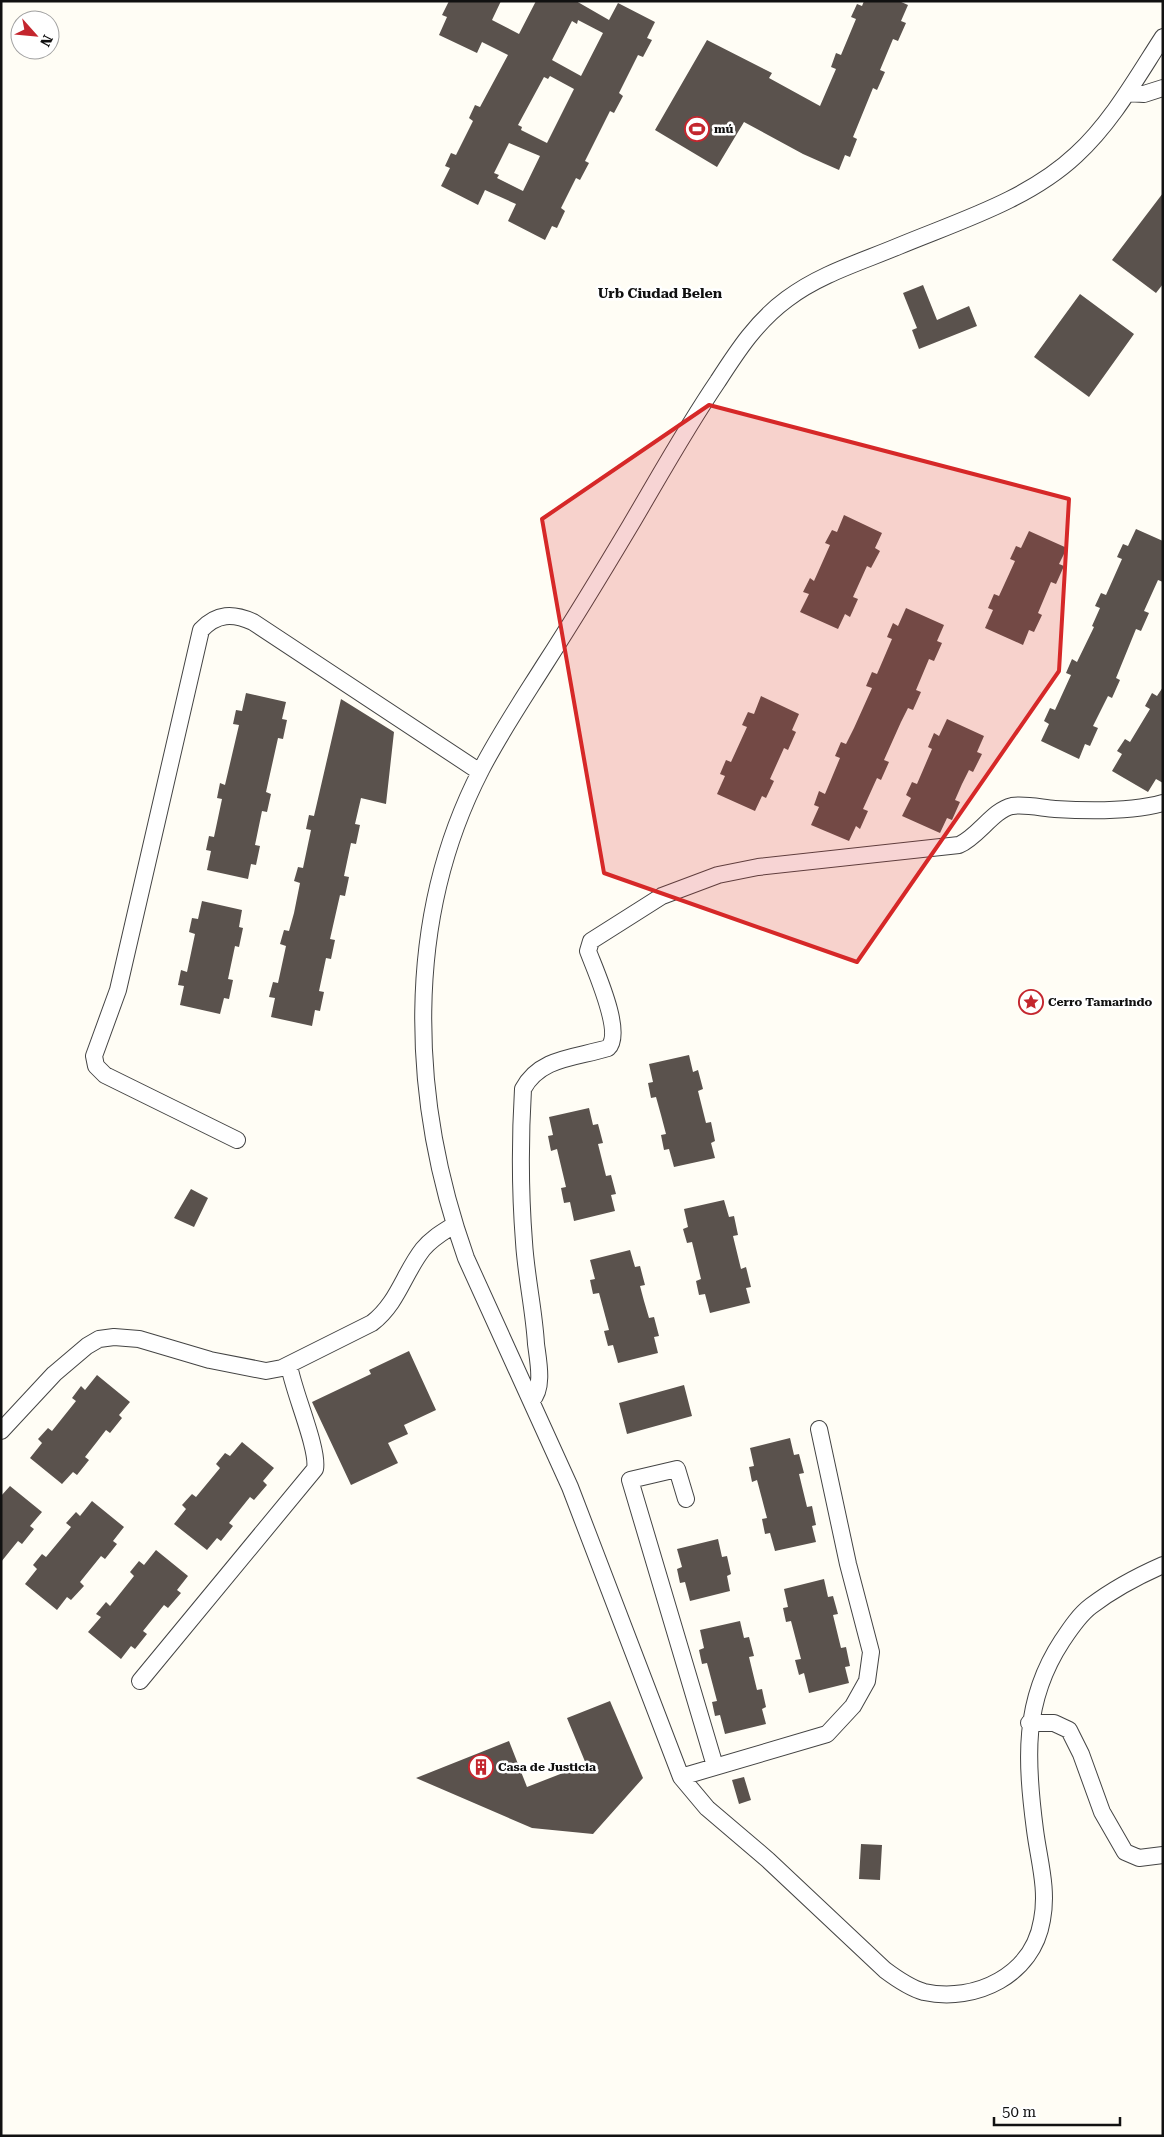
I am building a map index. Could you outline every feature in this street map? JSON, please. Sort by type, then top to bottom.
[{"type":"street","points":[[1163,37],[1127,93],[1092,139],[1076,155],[1044,180],[1012,198],[814,282],[786,299],[759,323],[746,338],[700,407],[588,597],[480,772],[457,824],[443,864],[435,897],[425,973],[423,1063],[437,1155],[454,1225],[470,1266],[570,1487],[682,1777],[707,1808],[768,1860],[885,1970],[922,1991],[964,1994],[988,1987],[1012,1972],[1030,1952],[1040,1931],[1045,1890],[1035,1830],[1029,1765],[1029,1723],[1043,1674],[1071,1627],[1089,1607],[1125,1584],[1163,1565]]},
{"type":"street","points":[[1127,93],[1144,94],[1163,88]]},
{"type":"street","points":[[237,1140],[105,1075],[96,1066],[94,1056],[118,990],[201,630],[206,624],[223,616],[238,616],[253,622],[480,772]]},
{"type":"street","points":[[532,1400],[538,1390],[538,1364],[521,1202],[523,1089],[530,1077],[543,1067],[608,1048],[613,1042],[613,1026],[588,951],[591,940],[662,896],[718,875],[758,867],[960,845],[972,839],[988,822],[1011,806],[1084,811],[1152,806],[1163,803]]},
{"type":"street","points":[[1,1432],[54,1374],[87,1346],[99,1340],[114,1337],[139,1340],[210,1360],[257,1370],[275,1370],[289,1365],[372,1323],[382,1316],[392,1305],[423,1250],[437,1235],[454,1225]]},
{"type":"street","points":[[140,1681],[315,1469],[316,1455],[295,1394],[289,1365]]},
{"type":"street","points":[[682,1777],[827,1734],[853,1706],[868,1676],[871,1652],[848,1564],[819,1429]]},
{"type":"street","points":[[686,1499],[677,1469],[630,1480],[715,1766]]},
{"type":"street","points":[[1029,1723],[1054,1723],[1069,1730],[1081,1754],[1102,1812],[1125,1852],[1139,1858],[1163,1855]]},
{"type":"highlighted area","points":[[709,405],[1069,499],[1059,671],[857,962],[604,873],[542,519]]},
{"type":"building","points":[[449,1],[501,1],[492,20],[519,34],[536,1],[576,1],[609,20],[618,3],[655,22],[647,38],[652,40],[643,57],[638,55],[619,93],[623,96],[614,113],[610,111],[585,161],[589,163],[580,180],[576,178],[561,208],[565,211],[557,228],[552,226],[545,240],[508,221],[516,204],[485,190],[478,205],[441,186],[450,168],[445,166],[451,153],[456,155],[473,121],[469,118],[475,105],[480,107],[508,55],[482,42],[477,53],[439,35],[447,17],[442,15]],"holes":[[[578,20],[603,33],[581,76],[552,60],[572,21],[577,24]],[[550,76],[574,89],[547,143],[521,130],[522,127],[518,125],[544,77],[548,79]],[[509,143],[540,156],[523,191],[497,178],[499,175],[494,173]]]},
{"type":"building","points":[[864,1],[899,1],[908,5],[901,21],[906,23],[898,41],[893,39],[880,70],[885,72],[877,90],[873,88],[853,137],[857,139],[850,157],[845,155],[839,170],[803,154],[744,122],[717,167],[655,130],[707,40],[772,73],[769,78],[820,106],[836,69],[831,67],[836,53],[841,55],[856,19],[851,17],[857,4],[862,6]]},
{"type":"building","points":[[1163,193],[1163,284],[1156,293],[1112,260]]},
{"type":"building","points":[[923,285],[937,320],[969,306],[977,326],[919,349],[912,330],[917,328],[903,293]]},
{"type":"building","points":[[1080,294],[1134,334],[1089,397],[1034,357]]},
{"type":"building","points":[[844,515],[882,533],[875,548],[880,551],[871,568],[867,566],[853,597],[858,599],[850,617],[845,614],[838,629],[800,612],[809,594],[803,592],[810,578],[814,581],[830,545],[825,543],[832,530],[837,532]]},
{"type":"building","points":[[1136,529],[1163,541],[1163,582],[1158,580],[1144,611],[1149,613],[1141,631],[1136,629],[1116,678],[1120,680],[1112,698],[1108,696],[1093,726],[1098,728],[1090,746],[1085,744],[1079,759],[1041,741],[1049,724],[1044,721],[1050,708],[1055,710],[1071,675],[1066,673],[1072,659],[1077,662],[1094,627],[1092,626],[1100,608],[1095,606],[1101,593],[1106,595],[1122,559],[1117,557],[1123,544],[1128,546]]},
{"type":"building","points":[[1029,531],[1067,548],[1059,564],[1064,566],[1056,584],[1051,582],[1038,613],[1042,615],[1034,632],[1029,630],[1023,645],[985,628],[993,610],[988,608],[994,594],[999,596],[1015,561],[1010,559],[1016,546],[1021,548]]},
{"type":"building","points":[[906,608],[944,625],[937,641],[942,643],[934,661],[929,659],[916,690],[921,692],[913,710],[908,708],[901,722],[884,760],[889,762],[881,780],[877,778],[863,809],[868,811],[860,829],[856,826],[849,841],[811,825],[819,807],[814,805],[819,791],[825,794],[840,758],[835,756],[841,742],[846,744],[872,688],[866,686],[872,672],[877,674],[892,639],[887,637],[893,623],[898,626]]},
{"type":"building","points":[[1163,687],[1163,783],[1156,779],[1148,792],[1112,771],[1122,754],[1117,751],[1125,739],[1130,742],[1150,709],[1145,706],[1152,693],[1157,696]]},
{"type":"building","points":[[246,693],[286,702],[282,719],[287,720],[283,739],[278,738],[266,792],[271,794],[267,812],[262,811],[255,845],[260,846],[256,865],[251,864],[248,879],[207,870],[211,851],[206,850],[209,836],[214,837],[222,799],[217,798],[220,783],[225,785],[239,725],[233,724],[236,710],[242,711]]},
{"type":"building","points":[[761,696],[799,714],[792,730],[796,732],[788,750],[784,748],[770,779],[774,781],[766,798],[762,796],[755,811],[717,794],[725,776],[720,774],[726,760],[731,762],[747,727],[742,725],[748,712],[754,714]]},
{"type":"building","points":[[341,699],[394,732],[386,804],[361,798],[355,824],[360,825],[356,844],[351,843],[344,876],[349,877],[345,896],[340,895],[330,939],[335,940],[331,959],[326,958],[319,991],[324,992],[320,1011],[315,1010],[312,1026],[271,1017],[275,998],[269,997],[273,982],[278,983],[286,946],[280,944],[284,930],[289,931],[294,913],[300,883],[294,881],[298,867],[303,868],[311,830],[306,829],[309,815],[314,816]]},
{"type":"building","points":[[947,719],[984,736],[977,752],[982,754],[973,772],[969,770],[962,784],[955,800],[960,802],[952,820],[947,818],[940,833],[902,816],[911,798],[906,795],[912,782],[917,784],[932,749],[928,747],[934,733],[939,736]]},
{"type":"building","points":[[202,901],[242,910],[239,927],[243,928],[239,947],[235,946],[228,979],[233,980],[229,999],[224,998],[220,1014],[180,1005],[184,986],[178,985],[181,970],[187,972],[195,934],[189,932],[192,918],[198,919]]},
{"type":"building","points":[[689,1055],[693,1072],[698,1070],[703,1089],[698,1091],[706,1123],[711,1122],[715,1141],[711,1143],[715,1158],[674,1167],[669,1149],[664,1150],[661,1135],[666,1134],[656,1097],[651,1098],[648,1083],[653,1082],[649,1064]]},
{"type":"building","points":[[589,1108],[593,1125],[598,1124],[603,1143],[598,1144],[606,1176],[611,1175],[616,1194],[611,1195],[615,1211],[574,1221],[570,1202],[564,1203],[561,1188],[566,1187],[557,1149],[551,1151],[548,1136],[553,1135],[549,1117]]},
{"type":"building","points":[[191,1189],[208,1198],[194,1227],[174,1218]]},
{"type":"building","points":[[724,1200],[729,1217],[734,1216],[738,1235],[733,1236],[741,1269],[746,1267],[751,1287],[746,1288],[750,1303],[710,1313],[705,1294],[699,1295],[696,1281],[701,1279],[692,1242],[687,1243],[683,1229],[688,1227],[684,1209]]},
{"type":"building","points":[[630,1250],[635,1267],[640,1266],[645,1285],[640,1286],[649,1318],[654,1317],[659,1336],[654,1337],[658,1353],[618,1363],[613,1345],[608,1346],[604,1331],[609,1330],[599,1293],[593,1294],[590,1280],[595,1279],[590,1260]]},
{"type":"building","points":[[409,1351],[436,1410],[404,1425],[408,1434],[388,1443],[398,1463],[351,1485],[312,1402],[371,1374],[369,1370]]},
{"type":"building","points":[[97,1375],[130,1402],[119,1415],[122,1418],[110,1433],[106,1430],[85,1457],[89,1460],[77,1475],[73,1472],[62,1484],[30,1458],[42,1443],[38,1439],[48,1428],[52,1431],[76,1401],[72,1398],[81,1386],[85,1390]]},
{"type":"building","points":[[684,1385],[692,1416],[627,1434],[619,1403]]},
{"type":"building","points":[[790,1438],[794,1455],[799,1454],[804,1473],[799,1474],[807,1507],[812,1506],[816,1525],[812,1526],[816,1542],[775,1551],[770,1533],[765,1534],[762,1519],[767,1518],[757,1480],[752,1482],[749,1467],[754,1466],[750,1448]]},
{"type":"building","points":[[242,1442],[274,1468],[263,1481],[267,1485],[254,1500],[250,1497],[229,1523],[233,1526],[221,1541],[217,1538],[207,1550],[174,1524],[186,1509],[182,1505],[192,1494],[196,1497],[220,1468],[216,1464],[225,1453],[230,1456]]},
{"type":"building","points":[[10,1486],[42,1512],[30,1526],[34,1529],[22,1544],[18,1541],[1,1562],[1,1496]]},
{"type":"building","points":[[92,1501],[124,1527],[113,1541],[117,1544],[105,1559],[101,1556],[80,1582],[84,1586],[71,1600],[67,1597],[57,1610],[25,1584],[37,1569],[33,1565],[42,1554],[46,1557],[71,1527],[66,1523],[76,1512],[80,1516]]},
{"type":"building","points":[[718,1539],[722,1557],[727,1556],[731,1574],[727,1576],[730,1591],[690,1601],[685,1582],[680,1583],[677,1569],[682,1567],[677,1549]]},
{"type":"building","points":[[156,1550],[188,1576],[177,1590],[181,1593],[168,1608],[164,1605],[143,1631],[147,1634],[135,1649],[131,1646],[121,1659],[88,1632],[101,1617],[96,1614],[106,1602],[110,1606],[134,1576],[130,1572],[139,1561],[144,1565]]},
{"type":"building","points":[[824,1579],[828,1597],[833,1596],[838,1614],[833,1615],[841,1648],[846,1647],[850,1666],[845,1667],[849,1683],[809,1693],[804,1673],[799,1675],[795,1660],[801,1659],[791,1621],[786,1622],[783,1608],[788,1607],[784,1589]]},
{"type":"building","points":[[740,1621],[744,1638],[749,1637],[754,1656],[749,1657],[757,1690],[762,1689],[766,1707],[762,1709],[766,1724],[725,1734],[720,1715],[715,1716],[712,1702],[717,1701],[707,1663],[702,1664],[699,1650],[704,1648],[700,1630]]},
{"type":"building","name":"Casa de Justicia","points":[[610,1701],[643,1778],[593,1834],[532,1828],[416,1778],[509,1741],[527,1787],[586,1764],[567,1718]]},
{"type":"building","points":[[744,1777],[751,1800],[739,1804],[732,1780]]},
{"type":"building","points":[[861,1844],[882,1845],[880,1880],[859,1879]]},
{"type":"place","name":"mú","points":[[697,129]]},
{"type":"place","name":"Cerro Tamarindo","points":[[1031,1002]]},
{"type":"place","name":"Casa de Justicia","points":[[481,1767]]},
{"type":"district","name":"Urb Ciudad Belen","points":[[660,293]]}]
